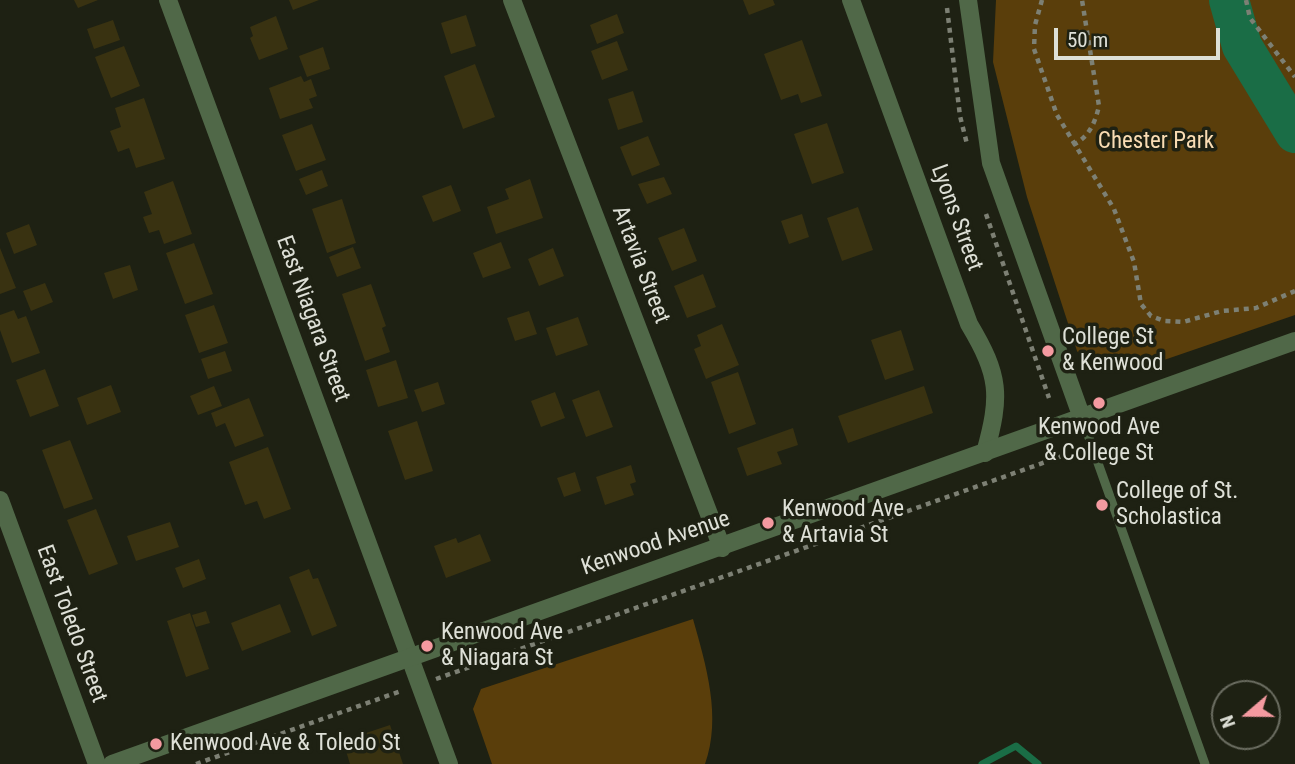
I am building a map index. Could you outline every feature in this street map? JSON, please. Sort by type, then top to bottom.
[{"type":"street","name":"East Niagara Street","points":[[168,0],[449,764]]},
{"type":"street","name":"Artavia Street","points":[[512,0],[722,548]]},
{"type":"street","name":"Lyons Street","points":[[851,0],[969,324],[985,350],[995,377],[996,415],[985,453]]},
{"type":"street","points":[[968,0],[991,163],[1082,418]]},
{"type":"street","name":"Kenwood Avenue","points":[[112,764],[1295,341]]},
{"type":"street","name":"East Toledo Street","points":[[0,500],[97,764]]},
{"type":"lane","points":[[1082,418],[1205,764]]},
{"type":"path","points":[[1042,0],[1035,25],[1034,49],[1057,115],[1114,209],[1134,262],[1141,304],[1151,316],[1164,321],[1183,322],[1222,311],[1256,308],[1295,291]]},
{"type":"path","points":[[1073,145],[1095,124],[1098,107],[1082,0]]},
{"type":"path","points":[[1247,0],[1250,18],[1295,78]]},
{"type":"path","points":[[196,764],[1069,454]]},
{"type":"green space","name":"Chester Park","points":[[996,0],[1295,0],[1295,315],[1132,371],[1093,372],[1077,351],[1027,197],[993,62]]},
{"type":"green space","points":[[693,619],[707,673],[712,710],[710,746],[705,764],[492,764],[473,709],[481,689]]},
{"type":"building","points":[[74,0],[98,0],[78,8]]},
{"type":"building","points":[[289,0],[319,0],[293,10]]},
{"type":"building","points":[[743,0],[773,0],[775,5],[749,15]]},
{"type":"building","points":[[617,14],[624,33],[597,44],[590,25]]},
{"type":"building","points":[[466,15],[476,46],[451,54],[441,23]]},
{"type":"building","points":[[276,16],[288,49],[259,60],[250,38],[253,36],[250,27]]},
{"type":"building","points":[[113,20],[120,40],[94,49],[87,29]]},
{"type":"building","points":[[802,40],[822,96],[801,103],[798,94],[781,100],[764,54]]},
{"type":"building","points":[[617,41],[628,70],[602,80],[591,51]]},
{"type":"building","points":[[124,46],[140,86],[111,98],[95,57]]},
{"type":"building","points":[[323,47],[330,69],[307,77],[299,56]]},
{"type":"building","points":[[475,64],[495,117],[463,129],[444,76]]},
{"type":"building","points":[[301,76],[304,82],[311,79],[317,96],[309,99],[313,108],[280,119],[269,88]]},
{"type":"building","points":[[633,91],[643,122],[618,130],[608,99]]},
{"type":"building","points":[[144,98],[165,159],[136,168],[129,148],[118,152],[110,131],[121,127],[115,108]]},
{"type":"building","points":[[827,123],[844,173],[812,184],[794,134]]},
{"type":"building","points":[[312,124],[326,160],[296,171],[282,135]]},
{"type":"building","points":[[648,136],[660,165],[632,176],[620,147]]},
{"type":"building","points":[[322,170],[328,186],[306,195],[299,179]]},
{"type":"building","points":[[664,177],[672,194],[647,204],[638,184]]},
{"type":"building","points":[[530,179],[543,218],[496,234],[487,207],[509,199],[505,189]]},
{"type":"building","points":[[173,181],[192,234],[164,244],[159,230],[149,233],[143,217],[152,214],[144,192]]},
{"type":"building","points":[[451,185],[461,211],[433,222],[422,196]]},
{"type":"building","points":[[342,199],[356,243],[327,253],[312,209]]},
{"type":"building","points":[[858,207],[873,250],[842,261],[827,218]]},
{"type":"building","points":[[802,214],[809,237],[789,244],[781,221]]},
{"type":"building","points":[[29,224],[37,245],[14,254],[6,233]]},
{"type":"building","points":[[684,228],[697,261],[672,271],[658,238]]},
{"type":"building","points":[[501,242],[511,268],[483,278],[473,253]]},
{"type":"building","points":[[194,243],[213,294],[185,304],[166,253]]},
{"type":"building","points":[[353,247],[361,268],[337,277],[329,257]]},
{"type":"building","points":[[0,248],[16,288],[0,294]]},
{"type":"building","points":[[553,248],[564,276],[539,286],[528,259]]},
{"type":"building","points":[[130,265],[138,290],[113,299],[104,273]]},
{"type":"building","points":[[703,274],[716,307],[687,318],[674,286]]},
{"type":"building","points":[[45,283],[53,302],[31,311],[23,291]]},
{"type":"building","points":[[371,284],[386,326],[382,328],[390,352],[365,361],[342,294]]},
{"type":"building","points":[[214,305],[228,343],[199,353],[185,315]]},
{"type":"building","points":[[14,310],[18,319],[26,316],[40,353],[12,363],[0,330],[0,315]]},
{"type":"building","points":[[529,311],[537,334],[515,341],[507,318]]},
{"type":"building","points":[[578,317],[588,345],[556,356],[546,328]]},
{"type":"building","points":[[722,324],[739,365],[706,379],[694,349],[701,346],[697,335]]},
{"type":"building","points":[[901,330],[914,370],[885,380],[871,340]]},
{"type":"building","points":[[225,351],[232,371],[208,379],[201,359]]},
{"type":"building","points":[[396,360],[408,398],[378,407],[366,370]]},
{"type":"building","points":[[45,369],[59,406],[30,417],[16,380]]},
{"type":"building","points":[[738,372],[756,424],[729,434],[711,382]]},
{"type":"building","points":[[438,382],[445,404],[422,412],[414,390]]},
{"type":"building","points":[[111,385],[121,412],[87,425],[77,398]]},
{"type":"building","points":[[214,386],[222,406],[198,415],[190,396]]},
{"type":"building","points":[[924,386],[933,413],[848,443],[838,416]]},
{"type":"building","points":[[599,390],[613,427],[586,437],[572,400]]},
{"type":"building","points":[[555,392],[565,418],[541,427],[531,401]]},
{"type":"building","points":[[249,398],[264,436],[235,447],[225,423],[216,427],[211,413]]},
{"type":"building","points":[[417,421],[433,471],[405,480],[388,431]]},
{"type":"building","points":[[793,428],[798,445],[777,452],[782,464],[747,476],[737,448]]},
{"type":"building","points":[[70,440],[93,499],[64,509],[42,450]]},
{"type":"building","points":[[268,447],[291,509],[264,519],[257,501],[245,505],[229,462]]},
{"type":"building","points":[[631,465],[636,482],[630,484],[634,495],[605,505],[596,477]]},
{"type":"building","points":[[575,472],[581,491],[564,497],[557,478]]},
{"type":"building","points":[[96,509],[118,564],[89,575],[67,520]]},
{"type":"building","points":[[170,522],[179,547],[136,561],[127,536]]},
{"type":"building","points":[[480,534],[491,561],[446,578],[434,546],[456,538],[458,543]]},
{"type":"building","points":[[199,559],[206,579],[183,588],[175,568]]},
{"type":"building","points":[[309,569],[313,579],[318,578],[337,626],[312,636],[289,577]]},
{"type":"building","points":[[280,604],[291,632],[242,651],[231,623]]},
{"type":"building","points":[[206,611],[210,623],[196,627],[192,615]]},
{"type":"building","points":[[190,613],[209,669],[186,677],[167,621]]},
{"type":"building","points":[[390,725],[403,764],[350,764],[346,751],[360,747],[357,736]]},
{"type":"waterway","points":[[1229,0],[1242,46],[1295,133]]},
{"type":"waterway","points":[[982,764],[1016,746],[1038,764]]},
{"type":"place","name":"College St & Kenwood","points":[[1048,351]]},
{"type":"place","name":"Kenwood Ave & College St","points":[[1099,403]]},
{"type":"place","name":"College of St. Scholastica","points":[[1102,505]]},
{"type":"place","name":"Kenwood Ave & Artavia St","points":[[768,523]]},
{"type":"place","name":"Kenwood Ave & Niagara St","points":[[427,646]]},
{"type":"place","name":"Kenwood Ave & Toledo St","points":[[156,744]]}]
